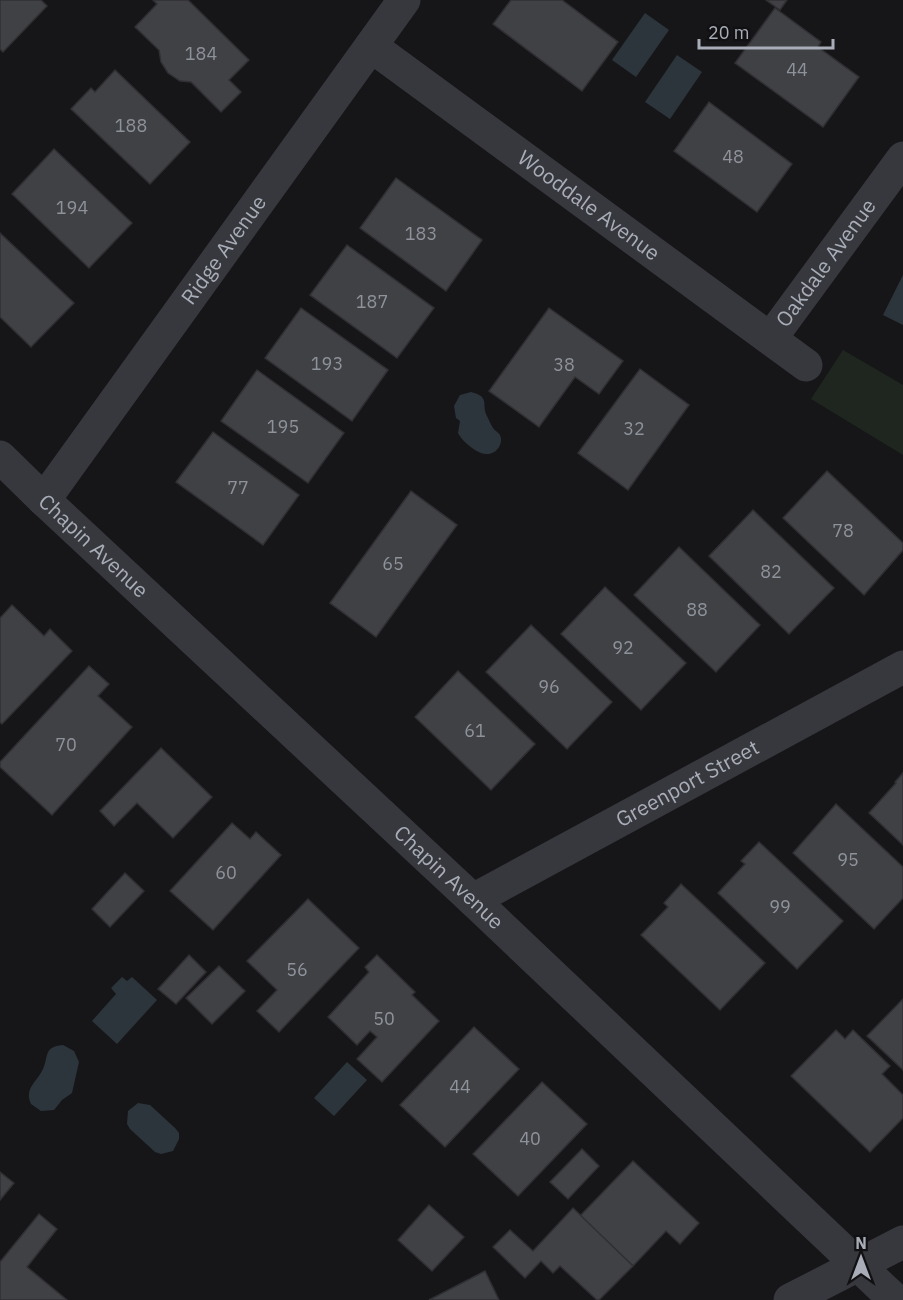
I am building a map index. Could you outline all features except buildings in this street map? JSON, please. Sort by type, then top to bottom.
[{"type":"street","name":"Ridge Avenue","points":[[44,500],[404,0]]},
{"type":"street","name":"Wooddale Avenue","points":[[371,46],[806,365]]},
{"type":"street","name":"Oakdale Avenue","points":[[771,338],[903,158]]},
{"type":"street","name":"Chapin Avenue","points":[[0,457],[473,900],[895,1300]]},
{"type":"street","name":"Greenport Street","points":[[473,900],[903,668]]},
{"type":"street","points":[[790,1300],[903,1242]]},
{"type":"shaded area","points":[[645,13],[669,30],[636,77],[612,60]]},
{"type":"shaded area","points":[[677,55],[702,72],[670,119],[645,102]]},
{"type":"shaded area","points":[[903,275],[903,325],[883,315]]},
{"type":"shaded area","points":[[843,350],[903,385],[903,455],[811,399]]},
{"type":"shaded area","points":[[471,392],[483,399],[485,412],[501,438],[496,451],[490,454],[474,449],[458,433],[460,421],[456,418],[454,406],[460,395]]},
{"type":"shaded area","points":[[122,977],[127,981],[132,977],[157,1000],[117,1044],[92,1021],[116,994],[111,988]]},
{"type":"shaded area","points":[[63,1045],[74,1051],[79,1062],[72,1093],[54,1110],[41,1111],[31,1104],[30,1089],[43,1069],[49,1050]]},
{"type":"shaded area","points":[[347,1062],[367,1080],[334,1116],[314,1098]]},
{"type":"shaded area","points":[[138,1103],[150,1105],[179,1133],[179,1139],[173,1151],[161,1154],[155,1152],[130,1129],[127,1124],[128,1111]]}]
